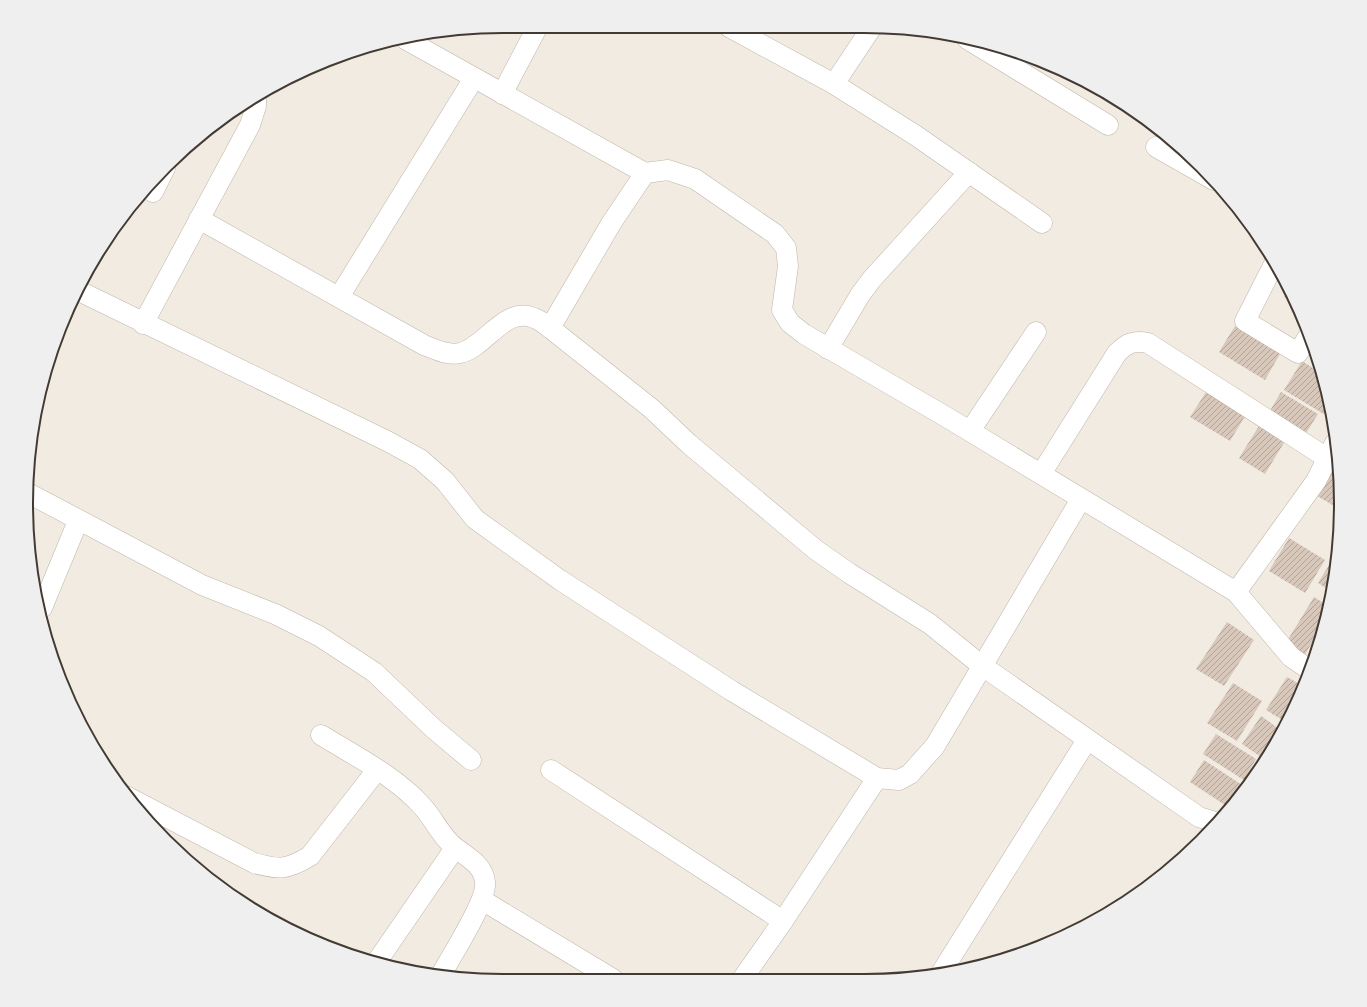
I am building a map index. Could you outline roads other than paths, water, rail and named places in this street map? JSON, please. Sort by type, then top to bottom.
[{"type":"street","points":[[502,94],[534,33]]},
{"type":"street","points":[[740,33],[834,84],[915,135],[1042,223]]},
{"type":"street","points":[[834,84],[868,33]]},
{"type":"street","points":[[411,42],[644,173],[668,170],[695,179],[775,234],[786,248],[788,266],[782,310],[790,323],[828,349],[970,431],[1236,592],[1291,656],[1305,666]]},
{"type":"street","points":[[982,48],[1108,125]]},
{"type":"street","points":[[339,297],[474,78]]},
{"type":"street","points":[[143,324],[250,125],[256,103]]},
{"type":"street","points":[[1156,146],[1192,167]]},
{"type":"street","points":[[828,349],[860,295],[872,279],[969,172]]},
{"type":"street","points":[[550,328],[612,222],[644,173]]},
{"type":"street","points":[[153,192],[155,188]]},
{"type":"street","points":[[199,218],[424,345],[442,352],[459,354],[476,346],[489,333],[508,320],[520,316],[533,317],[550,328],[652,408],[689,444],[816,550],[930,624],[981,665],[1199,817],[1211,821]]},
{"type":"street","points":[[1271,269],[1245,321],[1298,353],[1305,342]]},
{"type":"street","points":[[83,293],[143,324],[387,441],[420,459],[445,481],[475,519],[560,580],[732,691],[877,778],[899,780],[910,774],[935,746],[981,665],[1081,499]]},
{"type":"street","points":[[970,431],[1036,332]]},
{"type":"street","points":[[1041,474],[1117,353],[1126,344],[1136,340],[1148,343],[1331,450]]},
{"type":"street","points":[[1236,592],[1316,481],[1331,450]]},
{"type":"street","points":[[33,496],[78,521],[115,538],[202,585],[275,614],[319,636],[374,672],[434,729],[471,760]]},
{"type":"street","points":[[44,603],[78,521]]},
{"type":"street","points":[[320,734],[376,770],[409,794],[423,807],[455,848],[481,867],[486,883],[482,900],[444,970]]},
{"type":"street","points":[[945,967],[1087,740]]},
{"type":"street","points":[[142,804],[254,863],[275,869],[296,865],[310,856],[376,770]]},
{"type":"street","points":[[551,770],[783,921]]},
{"type":"street","points":[[746,974],[783,921],[877,778]]},
{"type":"street","points":[[380,957],[455,848]]},
{"type":"street","points":[[482,900],[605,974]]}]
